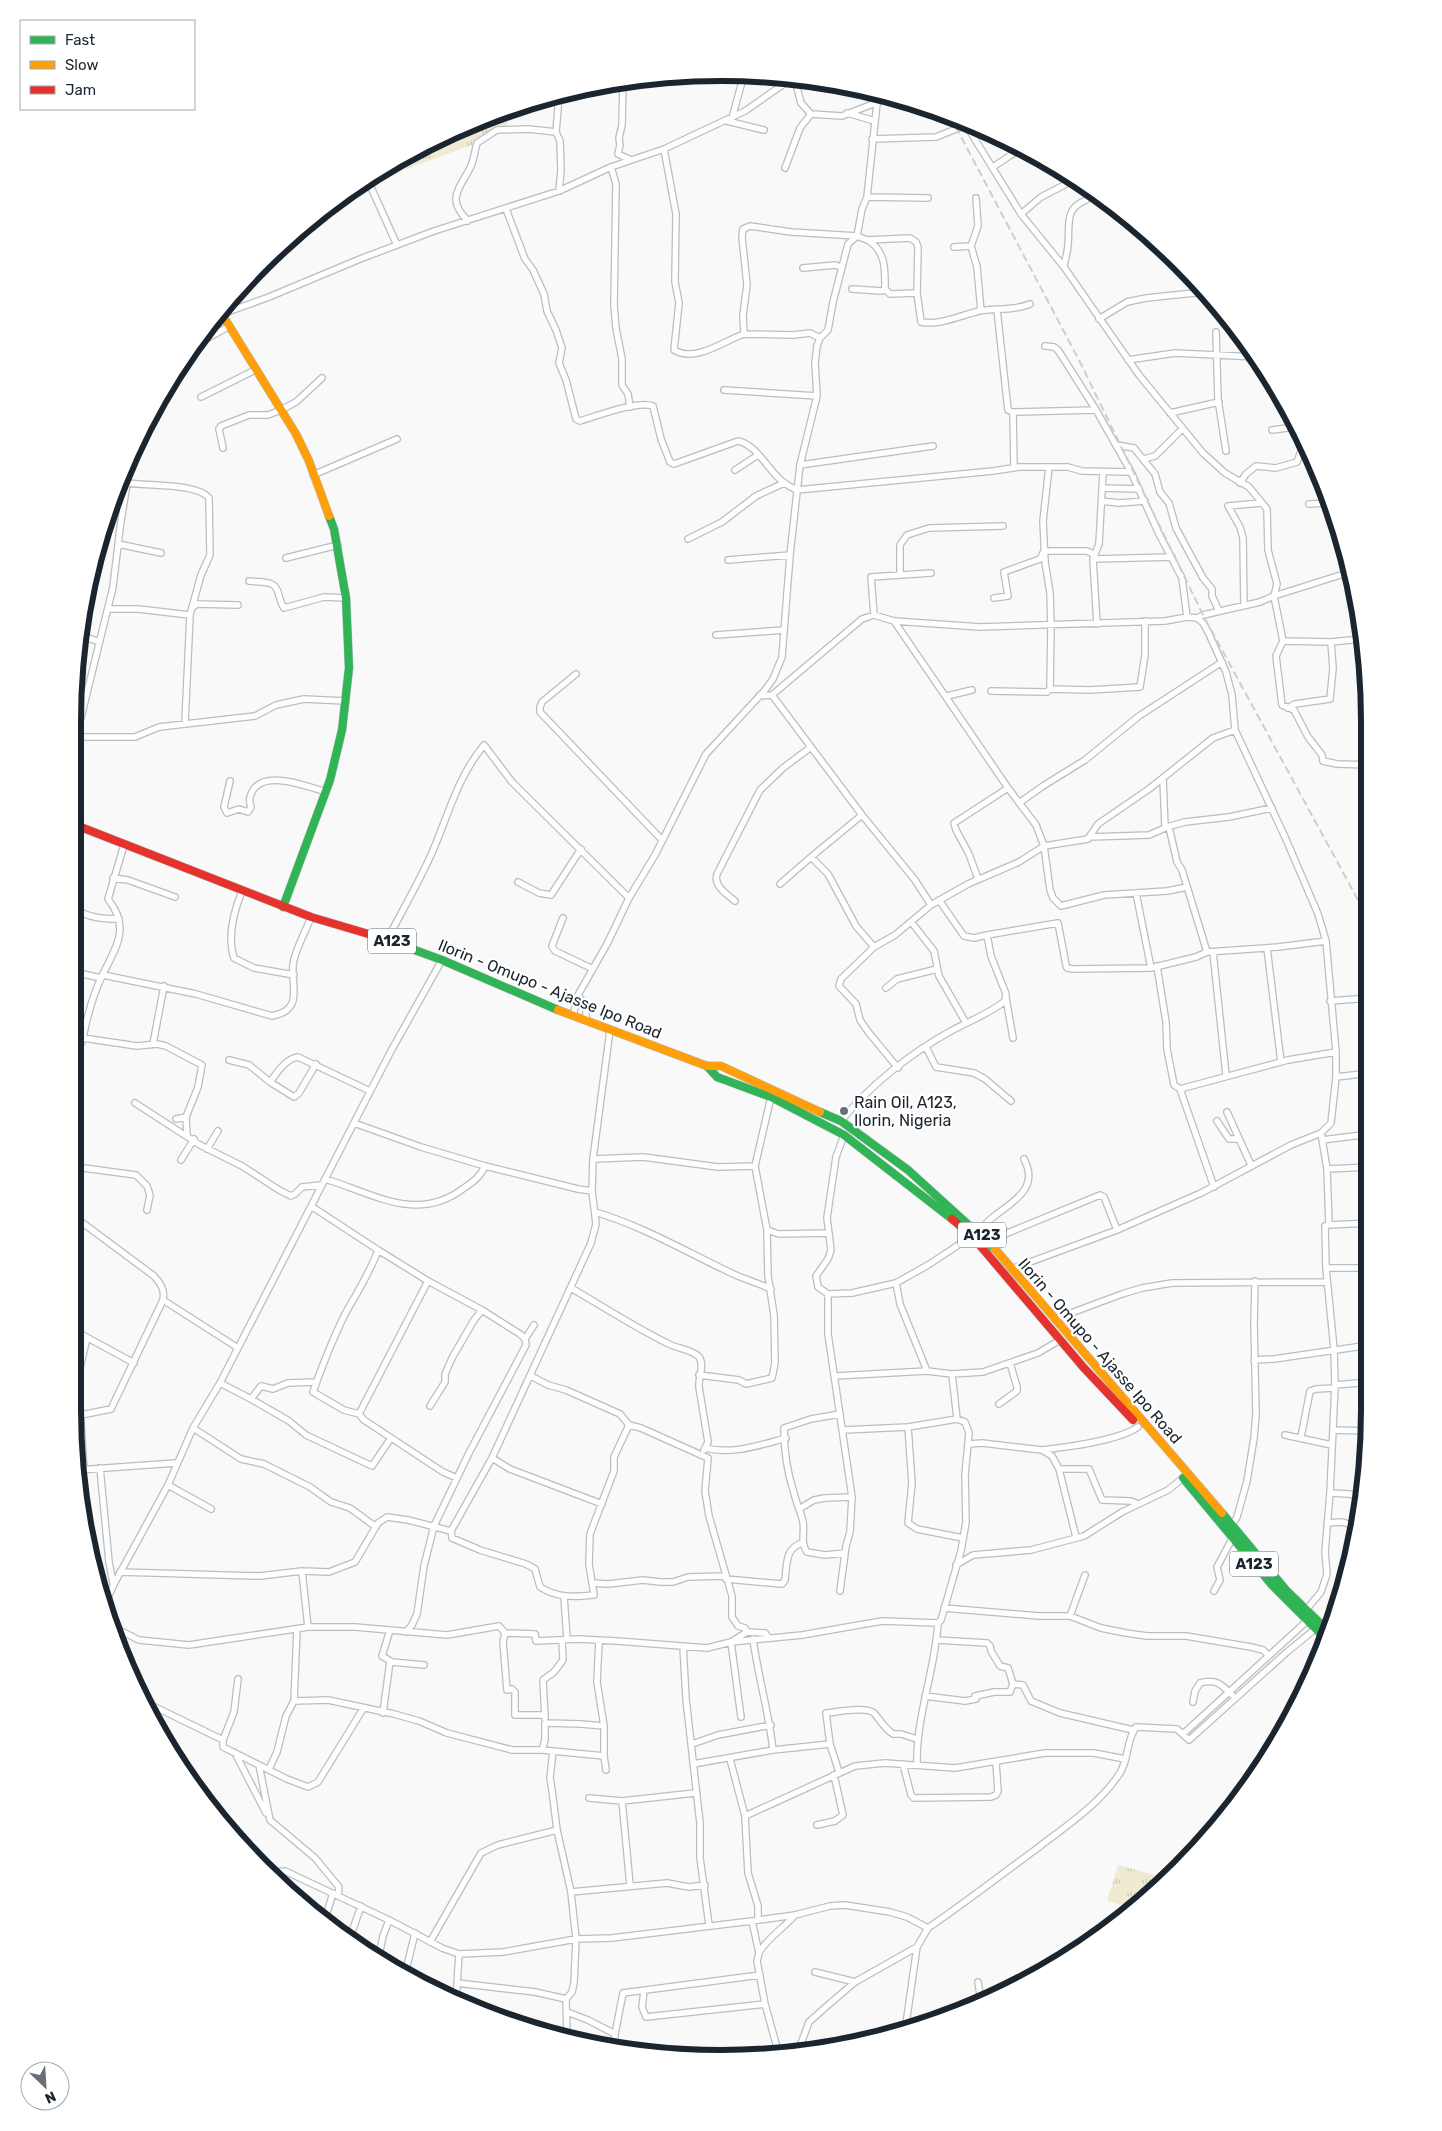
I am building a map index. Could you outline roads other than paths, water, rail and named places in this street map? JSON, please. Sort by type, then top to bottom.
[{"type":"main road","points":[[224,319],[296,434],[325,501],[338,545],[346,598],[349,668],[340,739],[326,792],[283,907]]},
{"type":"main road","name":"Ilorin - Omupo - Ajasse Ipo Road","points":[[81,827],[283,907],[387,940],[442,960],[610,1030],[707,1066],[722,1066],[842,1121],[920,1180],[975,1234],[1060,1340],[1183,1478],[1193,1485]]},
{"type":"main road","name":"Ilorin - Omupo - Ajasse Ipo Road","points":[[707,1066],[717,1077],[771,1097],[844,1135],[975,1234],[988,1241],[1193,1485]]},
{"type":"main road","name":"A123","points":[[1193,1485],[1232,1525],[1286,1590],[1323,1626]]},
{"type":"main road","name":"A123","points":[[1193,1485],[1232,1539],[1320,1634]]},
{"type":"street","points":[[729,119],[742,82]]},
{"type":"street","points":[[232,309],[397,245],[559,191],[611,167],[664,148],[729,119],[785,85]]},
{"type":"street","points":[[574,1016],[578,996],[706,754],[722,734],[760,696],[777,671],[782,657],[790,555],[800,465],[816,396],[815,363],[820,338],[828,330],[841,267],[848,244],[857,236],[862,209],[867,197],[872,139],[878,102],[842,116],[811,114],[801,103],[795,86]]},
{"type":"street","points":[[623,89],[622,125],[618,138],[620,145],[618,154],[631,160]]},
{"type":"street","points":[[558,102],[556,132],[560,141],[561,170],[559,191]]},
{"type":"street","points":[[848,113],[875,121]]},
{"type":"street","points":[[785,168],[800,128],[811,114]]},
{"type":"street","points":[[729,119],[764,130]]},
{"type":"street","points":[[872,139],[936,137],[957,127]]},
{"type":"street","points":[[468,221],[459,212],[455,197],[457,187],[471,165],[477,143],[497,130],[528,129],[556,132]]},
{"type":"street","points":[[971,132],[1021,214],[1064,267],[1128,360],[1182,429],[1203,453],[1225,473],[1249,487],[1266,509],[1268,550],[1277,584],[1274,596],[1283,641],[1276,656],[1282,705],[1294,710],[1308,737],[1322,755],[1323,761],[1336,764],[1361,765]]},
{"type":"street","points":[[664,148],[676,214],[675,282],[679,303],[674,350],[689,354],[702,352],[744,334],[793,335],[810,333],[820,338]]},
{"type":"street","points":[[993,167],[1014,153]]},
{"type":"street","points":[[611,167],[616,184],[614,304],[622,359],[622,385],[628,394],[630,407]]},
{"type":"street","points":[[1021,214],[1041,197],[1067,184]]},
{"type":"street","points":[[370,186],[397,245]]},
{"type":"street","points":[[867,197],[928,198]]},
{"type":"street","points":[[976,198],[978,226],[971,246],[977,267],[981,311]]},
{"type":"street","points":[[1064,267],[1070,216],[1073,208],[1086,200]]},
{"type":"street","points":[[506,209],[525,259],[533,270],[544,294],[547,311],[562,348],[559,363],[568,387],[576,419],[580,421],[630,407],[648,404],[653,406],[667,456],[670,462],[674,464],[738,441],[744,442],[784,483],[797,490],[1014,468],[1068,467],[1082,471],[1131,472]]},
{"type":"street","points":[[744,334],[743,315],[747,285],[742,236],[743,229],[750,226],[791,232],[857,236],[867,240],[876,246],[883,256],[886,271],[885,289],[890,294],[917,293]]},
{"type":"street","points":[[867,240],[910,238],[916,242],[918,247],[917,293],[922,322],[926,323],[981,311],[1030,304]]},
{"type":"street","points":[[954,247],[971,246]]},
{"type":"street","points":[[803,268],[835,265],[841,267]]},
{"type":"street","points":[[852,289],[882,291],[885,289]]},
{"type":"street","points":[[1099,319],[1127,302],[1196,293]]},
{"type":"street","points":[[997,310],[1008,410],[1013,412],[1096,410]]},
{"type":"street","points":[[209,337],[228,327]]},
{"type":"street","points":[[1216,332],[1219,402],[1226,451]]},
{"type":"street","points":[[1045,346],[1054,347],[1058,350],[1096,410],[1131,472],[1182,578],[1187,617]]},
{"type":"street","points":[[1128,360],[1175,353],[1246,356]]},
{"type":"street","points":[[201,397],[255,370]]},
{"type":"street","points":[[223,448],[219,429],[224,424],[249,415],[268,415],[280,410],[296,402],[322,378]]},
{"type":"street","points":[[724,390],[816,396]]},
{"type":"street","points":[[1170,413],[1219,402]]},
{"type":"street","points":[[1013,412],[1014,468]]},
{"type":"street","points":[[1272,430],[1289,427]]},
{"type":"street","points":[[1144,459],[1155,456],[1182,429]]},
{"type":"street","points":[[313,474],[397,439]]},
{"type":"street","points":[[1116,445],[1134,448],[1155,474],[1160,492],[1170,503],[1176,528],[1202,578],[1212,589],[1212,596],[1219,611]]},
{"type":"street","points":[[800,465],[933,446]]},
{"type":"street","points":[[1240,482],[1256,466],[1276,468],[1298,462],[1301,451]]},
{"type":"street","points":[[735,470],[758,455]]},
{"type":"street","points":[[1049,467],[1043,521],[1051,626],[1050,689]]},
{"type":"street","points":[[1097,624],[1094,557],[1099,539],[1103,472]]},
{"type":"street","points":[[127,483],[158,484],[203,492],[209,498],[210,555],[190,615],[185,723]]},
{"type":"street","points":[[688,539],[722,522],[756,496],[784,483]]},
{"type":"street","points":[[81,719],[113,587],[125,488]]},
{"type":"street","points":[[1102,488],[1139,488]]},
{"type":"street","points":[[1102,502],[1119,503],[1145,500]]},
{"type":"street","points":[[1244,605],[1243,538],[1240,527],[1228,506],[1261,503]]},
{"type":"street","points":[[1309,504],[1323,503]]},
{"type":"street","points":[[900,575],[900,545],[907,535],[929,528],[1003,526]]},
{"type":"street","points":[[118,544],[161,553]]},
{"type":"street","points":[[286,558],[338,545]]},
{"type":"street","points":[[1044,551],[1087,551],[1094,557],[1172,557]]},
{"type":"street","points":[[994,598],[1008,596],[1004,572],[1040,559],[1044,551]]},
{"type":"street","points":[[728,560],[790,555]]},
{"type":"street","points":[[874,616],[871,577],[931,573]]},
{"type":"street","points":[[760,696],[772,696],[862,619],[874,616],[894,621],[980,628],[1165,621],[1187,617],[1197,618],[1343,574]]},
{"type":"street","points":[[249,581],[274,584],[278,588],[281,604],[284,608],[324,597],[346,598]]},
{"type":"street","points":[[193,607],[197,604],[238,605]]},
{"type":"street","points":[[108,609],[138,609],[190,615]]},
{"type":"street","points":[[1011,1269],[1117,1230],[1214,1187],[1291,1144],[1321,1133],[1331,1123],[1336,1077],[1336,1052],[1326,940],[1318,914],[1272,808],[1247,759],[1236,730],[1232,695],[1222,662],[1203,623],[1197,618]]},
{"type":"street","points":[[894,621],[1008,788],[1036,825],[1044,846],[1050,890],[1053,898],[1061,906],[1104,895],[1167,891],[1187,887]]},
{"type":"street","points":[[992,691],[1047,692],[1050,689],[1090,690],[1140,687],[1145,655],[1146,621]]},
{"type":"street","points":[[716,635],[784,630]]},
{"type":"street","points":[[87,637],[99,642]]},
{"type":"street","points":[[1283,641],[1331,642],[1355,640]]},
{"type":"street","points":[[1288,708],[1295,704],[1330,699],[1333,668],[1331,642]]},
{"type":"street","points":[[1019,803],[1042,786],[1085,760],[1139,716],[1222,662]]},
{"type":"street","points":[[576,674],[542,702],[540,712],[662,840]]},
{"type":"street","points":[[947,696],[972,690]]},
{"type":"street","points":[[772,696],[862,815],[915,880],[932,905]]},
{"type":"street","points":[[81,737],[135,737],[159,727],[255,716],[276,706],[304,699],[346,701]]},
{"type":"street","points":[[898,1068],[860,1020],[856,1004],[838,984],[841,979],[874,947],[912,923],[939,900],[978,879],[1019,862],[1044,846],[1084,840],[1089,837],[1098,824],[1163,778],[1213,738],[1236,730]]},
{"type":"street","points":[[387,940],[434,849],[462,779],[484,745],[512,782],[630,898]]},
{"type":"street","points":[[735,901],[718,886],[717,874],[760,790],[782,768],[811,747]]},
{"type":"street","points":[[1163,778],[1167,827],[1177,862],[1182,870],[1210,952],[1226,1076]]},
{"type":"street","points":[[230,781],[224,807],[227,813],[239,809],[248,812],[251,807],[249,801],[253,790],[259,783],[267,780],[300,784],[326,792]]},
{"type":"street","points":[[978,879],[970,854],[954,823],[1008,788]]},
{"type":"street","points":[[1089,837],[1149,835],[1184,822],[1229,817],[1272,808]]},
{"type":"street","points":[[780,884],[862,815]]},
{"type":"street","points":[[81,1043],[86,1022],[102,976],[111,962],[118,941],[119,918],[108,899],[124,845]]},
{"type":"street","points":[[518,882],[539,893],[551,895],[581,849]]},
{"type":"street","points":[[811,857],[828,874],[856,926],[874,947]]},
{"type":"street","points":[[113,878],[128,880],[175,898]]},
{"type":"street","points":[[242,891],[232,930],[234,958],[254,968],[294,975]]},
{"type":"street","points":[[1136,893],[1166,1022],[1167,1049],[1174,1085],[1180,1089],[1214,1187]]},
{"type":"street","points":[[939,900],[964,936],[974,938],[1058,923],[1067,968],[1154,967],[1210,952],[1267,948],[1326,940]]},
{"type":"street","points":[[81,912],[100,919],[119,918]]},
{"type":"street","points":[[81,973],[164,986],[272,1016],[288,1010],[294,999],[293,965],[311,917]]},
{"type":"street","points":[[563,918],[552,946],[555,951],[593,969]]},
{"type":"street","points":[[912,923],[934,951],[939,976],[966,1024]]},
{"type":"street","points":[[988,935],[991,956],[1006,994],[1013,1038]]},
{"type":"street","points":[[1267,948],[1281,1062]]},
{"type":"street","points":[[109,1595],[168,1485],[176,1463],[193,1428],[220,1383],[370,1091],[442,960]]},
{"type":"street","points":[[886,988],[897,979],[937,969]]},
{"type":"street","points":[[153,1044],[164,986]]},
{"type":"street","points":[[578,996],[586,1006],[586,1020]]},
{"type":"street","points":[[842,1121],[858,1100],[926,1047],[984,1015],[1004,1002],[1006,998]]},
{"type":"street","points":[[1330,1001],[1361,999]]},
{"type":"street","points":[[610,1030],[593,1158],[592,1190],[596,1224],[591,1242],[572,1288],[492,1458],[451,1531],[452,1538],[480,1550],[526,1564],[535,1569],[540,1587],[564,1596],[594,1595],[588,1548],[590,1534],[614,1471],[614,1457],[629,1425]]},
{"type":"street","points":[[83,1038],[138,1046],[153,1044],[166,1046],[202,1065],[198,1087],[186,1117],[187,1135]]},
{"type":"street","points":[[926,1047],[936,1067],[974,1073],[985,1079],[1011,1102]]},
{"type":"street","points":[[1180,1089],[1281,1062],[1336,1052]]},
{"type":"street","points":[[270,1082],[286,1063],[293,1058],[302,1058],[370,1091]]},
{"type":"street","points":[[229,1060],[249,1065],[270,1082],[294,1097],[299,1093],[316,1064]]},
{"type":"street","points":[[1336,1077],[1361,1074]]},
{"type":"street","points":[[699,1375],[739,1380],[746,1384],[772,1378],[775,1363],[774,1315],[768,1276],[767,1230],[755,1166],[771,1097]]},
{"type":"street","points":[[135,1103],[207,1149],[242,1166],[291,1196],[302,1187],[321,1185]]},
{"type":"street","points":[[1227,1112],[1251,1166]]},
{"type":"street","points":[[176,1119],[186,1117]]},
{"type":"street","points":[[1217,1122],[1229,1139],[1238,1140]]},
{"type":"street","points":[[354,1124],[485,1166],[578,1189],[592,1190]]},
{"type":"street","points":[[207,1149],[218,1131]]},
{"type":"street","points":[[1321,1133],[1327,1169],[1329,1225]]},
{"type":"street","points":[[844,1135],[839,1144],[832,1182],[828,1218],[831,1250],[828,1259],[816,1276],[818,1287],[828,1294],[852,1293],[896,1283],[914,1274],[975,1234],[1022,1194],[1029,1179],[1029,1169],[1024,1159]]},
{"type":"street","points":[[1322,1140],[1361,1135]]},
{"type":"street","points":[[181,1160],[194,1139]]},
{"type":"street","points":[[593,1158],[642,1157],[718,1167],[755,1166]]},
{"type":"street","points":[[325,1179],[395,1204],[426,1205],[456,1194],[482,1174],[485,1166]]},
{"type":"street","points":[[81,1167],[136,1175],[147,1186],[150,1195],[147,1210]]},
{"type":"street","points":[[1327,1169],[1361,1167]]},
{"type":"street","points":[[988,1241],[1100,1194],[1104,1197],[1117,1230]]},
{"type":"street","points":[[311,1206],[428,1282],[482,1310],[525,1339],[526,1345],[434,1526],[423,1574],[417,1614],[406,1632]]},
{"type":"street","points":[[595,1212],[638,1226],[726,1271],[771,1289]]},
{"type":"street","points":[[81,1222],[154,1276],[161,1284],[164,1294],[134,1363],[111,1409],[81,1415]]},
{"type":"street","points":[[1306,1610],[1321,1592],[1327,1574],[1324,1560],[1333,1430],[1334,1349],[1327,1282],[1324,1226],[1361,1223]]},
{"type":"street","points":[[767,1230],[787,1234],[829,1233]]},
{"type":"street","points":[[378,1250],[372,1268],[358,1290],[332,1342],[313,1392],[344,1410],[359,1414],[391,1438],[443,1472],[457,1478]]},
{"type":"street","points":[[1326,1268],[1361,1268]]},
{"type":"street","points":[[1232,1525],[1237,1517],[1252,1452],[1256,1414],[1254,1360],[1255,1281]]},
{"type":"street","points":[[359,1414],[428,1282]]},
{"type":"street","points":[[1054,1319],[1142,1288],[1172,1283],[1327,1282]]},
{"type":"street","points":[[896,1283],[900,1304],[927,1371]]},
{"type":"street","points":[[572,1288],[656,1338],[699,1357],[702,1364],[699,1375],[699,1387],[708,1442],[705,1448],[705,1491],[709,1516],[716,1534],[725,1578],[732,1596],[733,1621],[738,1626],[745,1628],[747,1632]]},
{"type":"street","points":[[828,1294],[828,1334],[852,1497],[850,1532],[840,1592]]},
{"type":"street","points":[[163,1300],[238,1348]]},
{"type":"street","points":[[430,1406],[446,1382],[445,1374],[452,1358],[482,1310]]},
{"type":"street","points":[[525,1339],[534,1325]]},
{"type":"street","points":[[81,1334],[134,1363]]},
{"type":"street","points":[[81,1363],[87,1338]]},
{"type":"street","points":[[834,1376],[927,1371],[952,1374],[983,1372],[1038,1353],[1060,1340]]},
{"type":"street","points":[[1254,1360],[1274,1359],[1361,1346]]},
{"type":"street","points":[[999,1404],[1017,1391],[1018,1387],[1010,1363]]},
{"type":"street","points":[[952,1374],[957,1419]]},
{"type":"street","points":[[531,1376],[548,1385],[566,1390],[620,1414],[629,1425],[641,1428],[705,1456]]},
{"type":"street","points":[[251,1400],[261,1386],[273,1389],[288,1383],[316,1382]]},
{"type":"street","points":[[220,1383],[289,1421],[306,1435],[372,1466],[391,1438]]},
{"type":"street","points":[[1301,1437],[1310,1391],[1361,1383]]},
{"type":"street","points":[[840,1414],[811,1419],[784,1428],[786,1438],[785,1454],[803,1524],[802,1543],[807,1552],[812,1554],[845,1553]]},
{"type":"street","points":[[842,1430],[908,1427],[957,1419],[965,1422],[969,1433],[965,1474],[966,1522],[961,1550],[941,1620],[938,1623],[937,1640],[917,1739],[917,1764]]},
{"type":"street","points":[[908,1427],[912,1483],[908,1523],[917,1529],[963,1538]]},
{"type":"street","points":[[968,1444],[982,1443],[1042,1450],[1099,1441],[1127,1433],[1138,1427]]},
{"type":"street","points":[[193,1428],[241,1459],[264,1464],[310,1487],[331,1502],[350,1508],[376,1527]]},
{"type":"street","points":[[1333,1430],[1360,1431]]},
{"type":"street","points":[[1284,1435],[1301,1437],[1332,1445]]},
{"type":"street","points":[[705,1448],[731,1450],[786,1438]]},
{"type":"street","points":[[705,1456],[715,1450]]},
{"type":"street","points":[[1042,1450],[1052,1456],[1060,1470],[1076,1537]]},
{"type":"street","points":[[492,1458],[510,1469],[602,1504]]},
{"type":"street","points":[[85,1470],[176,1463]]},
{"type":"street","points":[[100,1468],[109,1562],[114,1584]]},
{"type":"street","points":[[1060,1470],[1089,1468],[1102,1500],[1131,1501],[1138,1504]]},
{"type":"street","points":[[956,1565],[973,1555],[1031,1550],[1093,1531],[1138,1504],[1168,1490],[1183,1478]]},
{"type":"street","points":[[168,1485],[211,1509]]},
{"type":"street","points":[[1330,1493],[1355,1495]]},
{"type":"street","points":[[799,1509],[814,1500],[852,1497]]},
{"type":"street","points":[[120,1572],[260,1576],[302,1571],[329,1572],[352,1564],[381,1520],[387,1517],[451,1531]]},
{"type":"street","points":[[1326,1523],[1342,1522],[1350,1524]]},
{"type":"street","points":[[1214,1591],[1220,1580],[1217,1567],[1232,1539]]},
{"type":"street","points":[[592,1583],[608,1584],[643,1580],[673,1582],[688,1577],[725,1578],[782,1584],[785,1580],[790,1551],[795,1545],[802,1543]]},
{"type":"street","points":[[961,1550],[973,1555]]},
{"type":"street","points":[[302,1571],[308,1627]]},
{"type":"street","points":[[1070,1616],[1085,1575]]},
{"type":"street","points":[[542,1750],[545,1740],[543,1680],[554,1672],[563,1660],[564,1596]]},
{"type":"street","points":[[944,1608],[1040,1616],[1070,1616],[1101,1628],[1147,1636],[1186,1636],[1251,1647],[1263,1650],[1269,1656]]},
{"type":"street","points":[[505,1633],[530,1632],[535,1634],[536,1640],[564,1639],[707,1648],[731,1642],[802,1635],[882,1621],[938,1623]]},
{"type":"street","points":[[1184,1734],[1307,1621]]},
{"type":"street","points":[[121,1631],[139,1640],[189,1645],[308,1627],[355,1627],[447,1635],[499,1626],[505,1633]]},
{"type":"street","points":[[269,1769],[277,1752],[286,1716],[294,1701],[297,1629]]},
{"type":"street","points":[[906,2022],[917,1947],[928,1928],[1083,1812],[1118,1776],[1134,1730],[1139,1726],[1177,1730],[1189,1740],[1315,1629]]},
{"type":"street","points":[[390,1630],[382,1656],[390,1661],[424,1665]]},
{"type":"street","points":[[731,1642],[747,1632],[765,1633],[769,1638]]},
{"type":"street","points":[[505,1633],[503,1642],[507,1690],[512,1689],[515,1692],[515,1714],[544,1715]]},
{"type":"street","points":[[752,1639],[771,1725],[773,1750]]},
{"type":"street","points":[[925,1696],[964,1701],[976,1699],[975,1696],[984,1694],[1010,1692],[1012,1684],[1008,1668],[1000,1666],[987,1643],[937,1640]]},
{"type":"street","points":[[599,1641],[597,1687],[604,1726],[606,1770]]},
{"type":"street","points":[[731,1642],[741,1717]]},
{"type":"street","points":[[683,1646],[695,1793],[700,1823],[700,1858],[709,1925]]},
{"type":"street","points":[[383,1712],[390,1661]]},
{"type":"street","points":[[238,1679],[234,1712],[223,1740],[223,1747],[308,1787],[315,1785],[363,1709]]},
{"type":"street","points":[[1193,1702],[1195,1691],[1200,1683],[1212,1680],[1221,1684],[1235,1699]]},
{"type":"street","points":[[1012,1684],[1024,1685],[1030,1701],[1040,1706],[1060,1713],[1134,1730]]},
{"type":"street","points":[[294,1701],[328,1700],[383,1712],[419,1721],[448,1733],[512,1750],[542,1750],[604,1756]]},
{"type":"street","points":[[154,1707],[223,1740]]},
{"type":"street","points":[[817,1826],[835,1821],[843,1816],[826,1713],[867,1709],[873,1713],[885,1729],[893,1734],[901,1734],[917,1739]]},
{"type":"street","points":[[545,1723],[604,1726]]},
{"type":"street","points":[[692,1744],[718,1735],[771,1725]]},
{"type":"street","points":[[693,1764],[773,1750],[830,1744]]},
{"type":"street","points":[[553,1751],[550,1778],[557,1830],[571,1892],[576,1939],[574,1983],[572,1992],[566,1999],[567,2031]]},
{"type":"street","points":[[235,1753],[270,1820],[315,1858],[340,1887],[327,1914]]},
{"type":"street","points":[[745,1816],[837,1774],[865,1765],[917,1764],[955,1768],[996,1763],[1046,1753],[1094,1753],[1125,1759]]},
{"type":"street","points":[[730,1759],[745,1816],[748,1873],[758,1906],[755,1921],[759,1953]]},
{"type":"street","points":[[903,1764],[911,1795],[914,1798],[991,1797],[996,1795],[998,1791],[996,1763]]},
{"type":"street","points":[[259,1764],[270,1820]]},
{"type":"street","points":[[589,1798],[622,1801],[695,1793]]},
{"type":"street","points":[[622,1801],[630,1885]]},
{"type":"street","points":[[430,1942],[481,1853],[498,1845],[557,1830]]},
{"type":"street","points":[[279,1871],[285,1871],[336,1894],[430,1942],[459,1954],[502,1952],[576,1939],[612,1938],[755,1921],[795,1915],[830,1906],[859,1906],[907,1917],[928,1928]]},
{"type":"street","points":[[571,1892],[667,1883],[689,1887],[705,1885]]},
{"type":"street","points":[[352,1932],[361,1906]]},
{"type":"street","points":[[777,2047],[765,2004],[757,1961],[763,1946],[795,1915]]},
{"type":"street","points":[[380,1951],[389,1920]]},
{"type":"street","points":[[407,1967],[415,1933]]},
{"type":"street","points":[[801,2044],[809,2022],[855,1982],[917,1947]]},
{"type":"street","points":[[456,1992],[459,1954]]},
{"type":"street","points":[[815,1972],[855,1982]]},
{"type":"street","points":[[614,2040],[623,1993],[760,1975]]},
{"type":"street","points":[[978,1982],[980,1995]]},
{"type":"street","points":[[457,1983],[535,1992],[566,1999]]},
{"type":"street","points":[[644,1991],[642,2007],[646,2017],[765,2004]]},
{"type":"street","points":[[567,2012],[615,2034]]},
{"type":"railway","points":[[955,126],[1079,360],[1203,615],[1361,905]]},
{"type":"place","name":"Rain Oil, A123, Ilorin, Nigeria","points":[[844,1111]]}]
